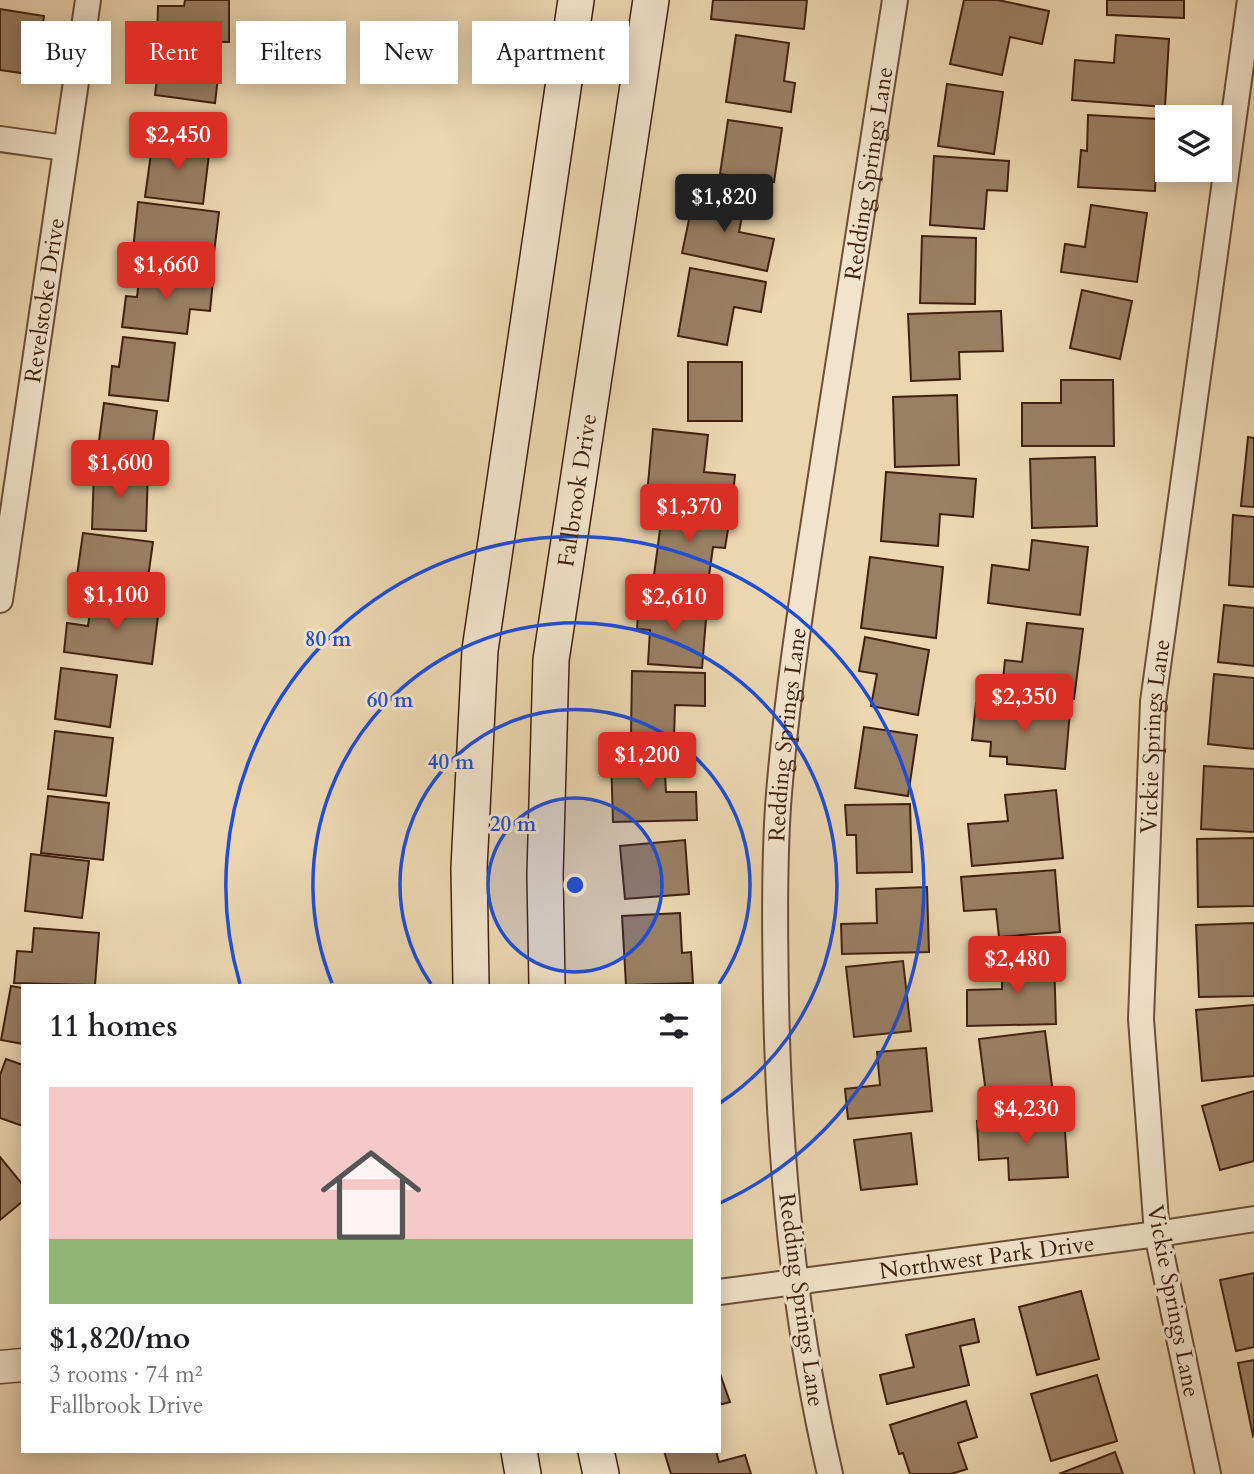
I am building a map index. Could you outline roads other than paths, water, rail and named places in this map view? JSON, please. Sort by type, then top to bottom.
[{"type":"main road","points":[[471,984],[469,868],[480,650],[576,0]]},
{"type":"main road","name":"Fallbrook Drive","points":[[547,984],[545,875],[551,660],[651,0]]},
{"type":"main road","points":[[519,1453],[523,1474]]},
{"type":"main road","points":[[596,1453],[601,1474]]},
{"type":"street","name":"Revelstoke Drive","points":[[0,600],[88,0]]},
{"type":"street","name":"Redding Springs Lane","points":[[830,1474],[795,1283],[777,1065],[775,912],[778,808],[788,705],[810,552],[895,0]]},
{"type":"street","name":"Vickie Springs Lane","points":[[1208,1474],[1157,1234],[1141,1019],[1153,702],[1250,0]]},
{"type":"street","points":[[0,139],[65,148]]},
{"type":"street","name":"Northwest Park Drive","points":[[721,1292],[1254,1219]]},
{"type":"street","points":[[0,1367],[21,1365]]}]
